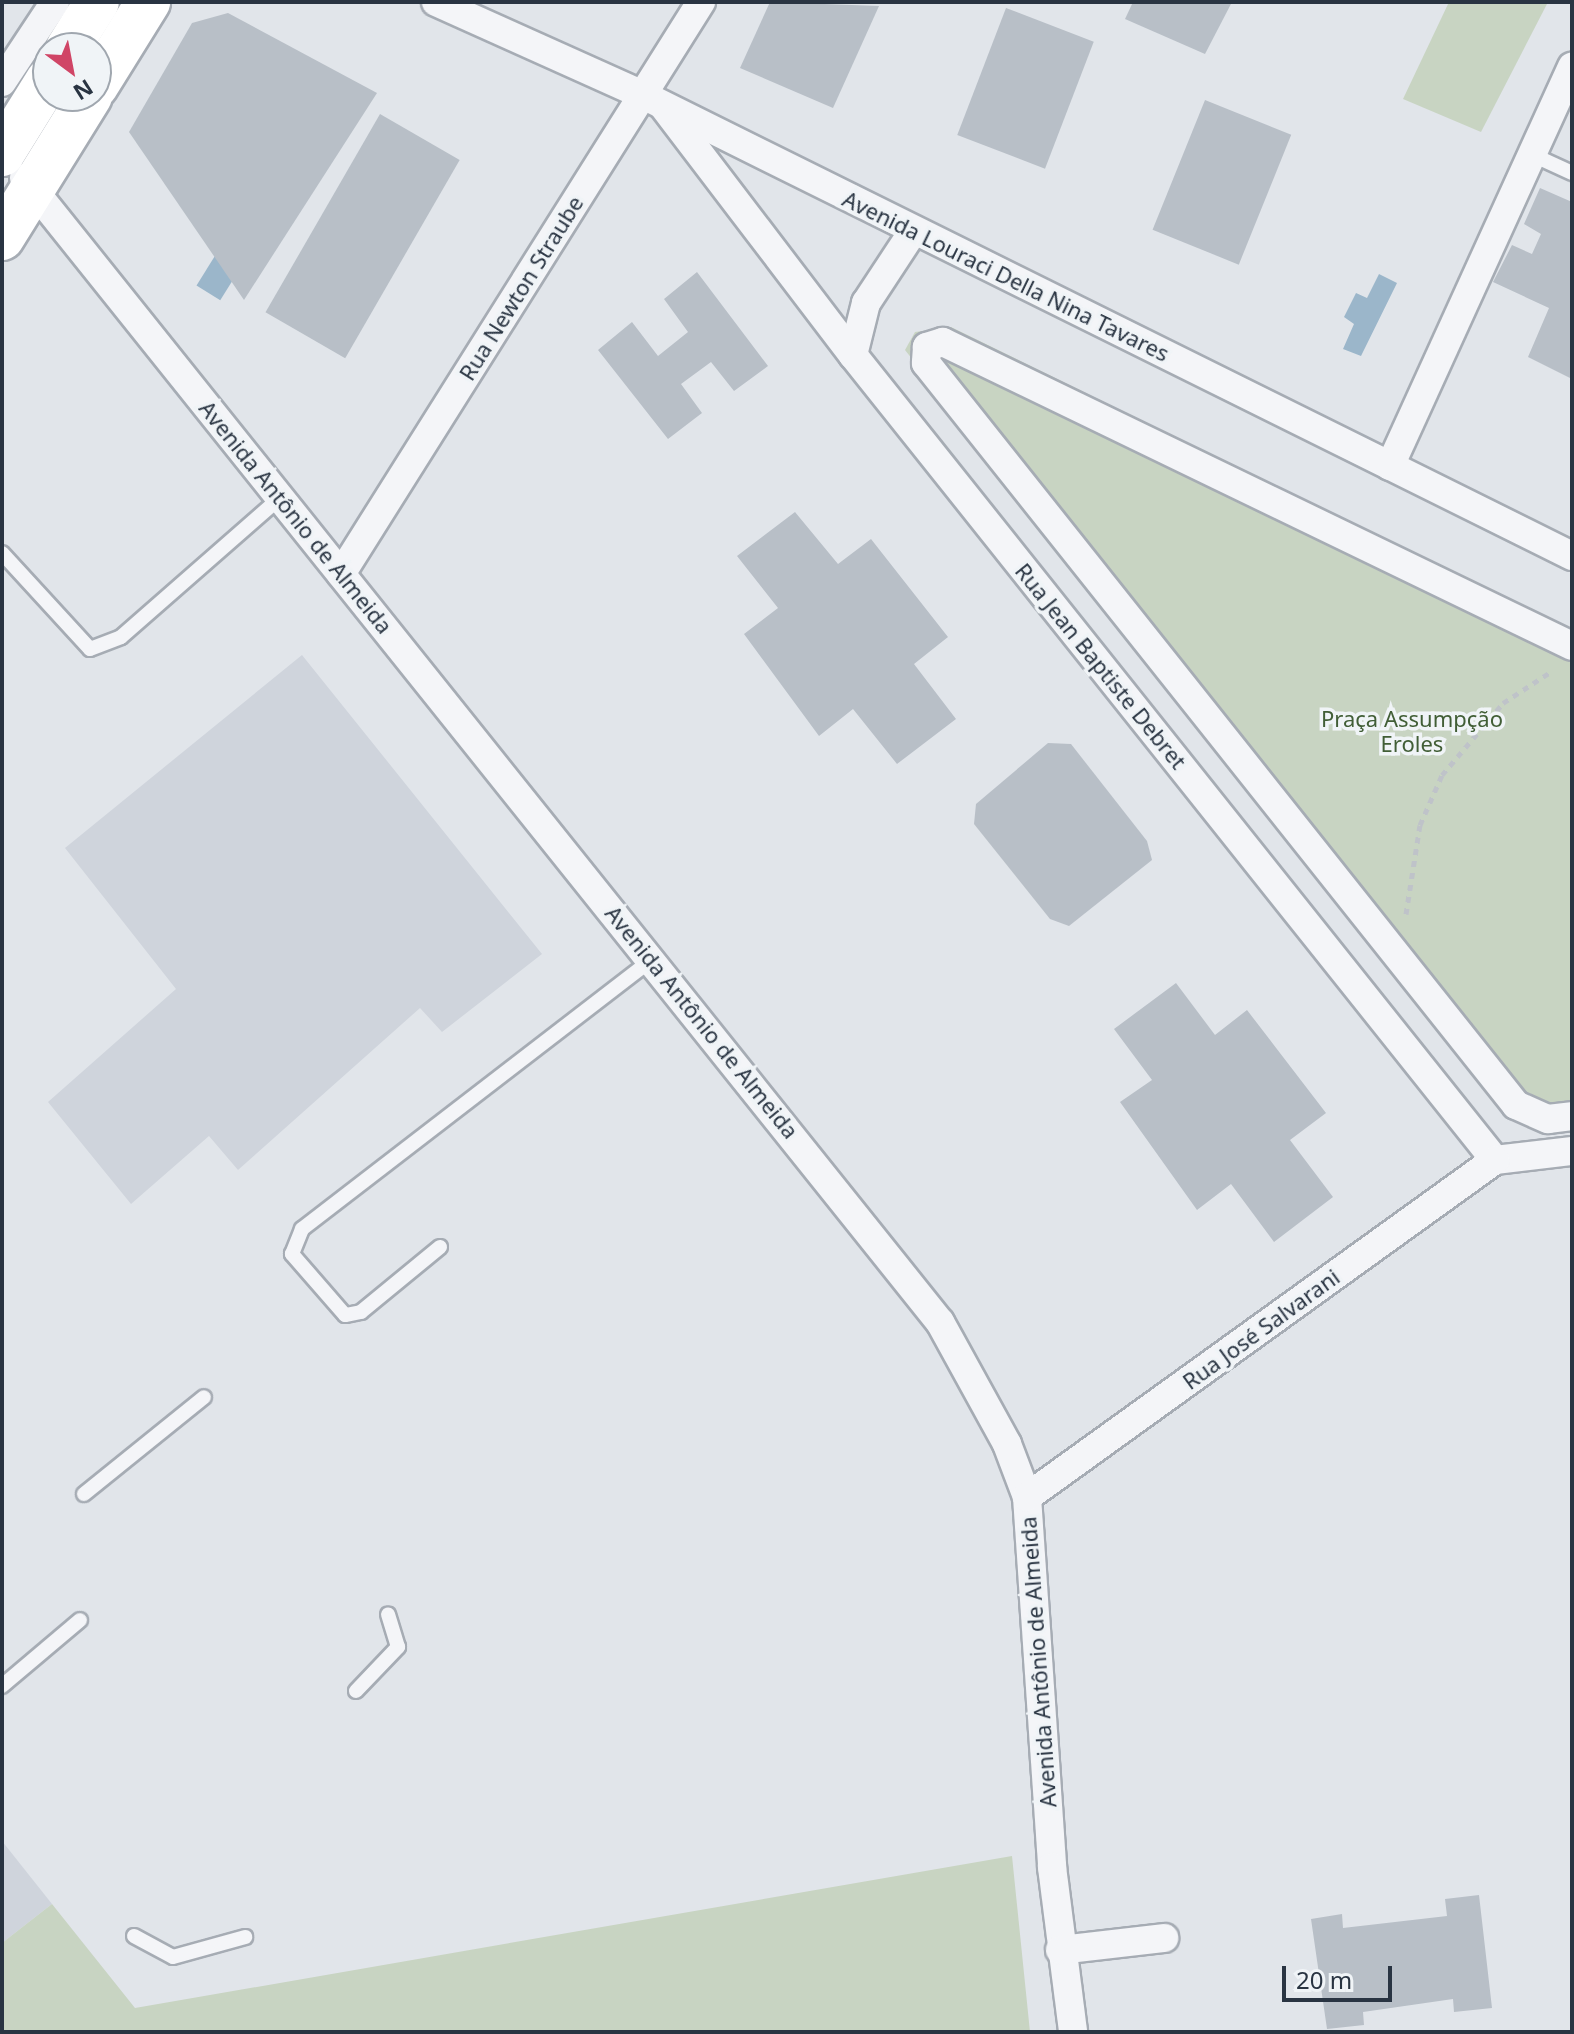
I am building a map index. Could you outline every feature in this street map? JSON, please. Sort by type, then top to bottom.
[{"type":"main road","points":[[78,32],[97,2]]},
{"type":"main road","points":[[112,60],[148,2]]},
{"type":"main road","points":[[3,153],[32,106]]},
{"type":"main road","points":[[2,238],[80,112]]},
{"type":"street","points":[[2,82],[55,2]]},
{"type":"street","name":"Avenida Louraci Della Nina Tavares","points":[[436,2],[654,101],[1572,556]]},
{"type":"street","name":"Rua Newton Straube","points":[[341,574],[654,101],[701,2]]},
{"type":"street","points":[[1390,466],[1572,67]]},
{"type":"street","name":"Rua Jean Baptiste Debret","points":[[654,101],[1495,1160]]},
{"type":"street","name":"Avenida Antônio de Almeida","points":[[3,153],[940,1322],[1007,1444],[1027,1497],[1060,1950],[1073,2032]]},
{"type":"street","points":[[853,355],[866,303],[914,230]]},
{"type":"street","points":[[1567,657],[943,342],[927,347],[926,363],[1516,1105],[1548,1119],[1572,1116]]},
{"type":"street","points":[[1495,1160],[1572,1151]]},
{"type":"street","name":"Rua José Salvarani","points":[[1027,1497],[1495,1160]]},
{"type":"street","points":[[1060,1950],[1164,1938]]},
{"type":"lane","points":[[1533,155],[1572,173]]},
{"type":"lane","points":[[2,553],[90,649],[121,637],[280,498]]},
{"type":"lane","points":[[440,1247],[361,1312],[345,1315],[292,1254],[302,1229],[652,959]]},
{"type":"lane","points":[[84,1494],[204,1397]]},
{"type":"lane","points":[[356,1691],[398,1647],[388,1614]]},
{"type":"lane","points":[[2,1686],[80,1620]]},
{"type":"lane","points":[[134,1936],[173,1957],[245,1937]]},
{"type":"path","points":[[1410,971],[1408,879],[1442,775],[1503,703],[1567,657]]},
{"type":"shaded area","points":[[302,655],[542,954],[442,1032],[420,1008],[238,1170],[209,1136],[131,1204],[48,1102],[176,989],[65,848]]},
{"type":"shaded area","points":[[2,1841],[52,1904],[2,1943]]},
{"type":"green space","points":[[1449,2],[1547,4],[1481,132],[1403,99]]},
{"type":"green space","name":"Praça Assumpção Eroles","points":[[951,327],[1572,631],[1572,1128],[1514,1116],[905,350],[915,332]]},
{"type":"green space","points":[[1012,1856],[1030,2032],[2,2032],[2,1943],[52,1904],[135,2008]]},
{"type":"water","points":[[223,243],[247,258],[220,300],[197,285]]},
{"type":"water","points":[[1379,274],[1397,283],[1361,356],[1343,349],[1354,324],[1344,317],[1356,293],[1367,298]]},
{"type":"building","points":[[770,2],[879,6],[833,108],[740,68]]},
{"type":"building","points":[[1133,2],[1232,2],[1205,54],[1125,19]]},
{"type":"building","points":[[1006,8],[1094,42],[1045,169],[957,135]]},
{"type":"building","points":[[228,13],[377,93],[244,300],[129,132],[192,23]]},
{"type":"building","points":[[1205,100],[1291,135],[1239,265],[1153,230]]},
{"type":"building","points":[[380,114],[460,160],[345,358],[266,312]]},
{"type":"building","points":[[1540,188],[1572,202],[1572,379],[1528,357],[1549,308],[1493,282],[1512,245],[1532,254],[1541,234],[1524,224]]},
{"type":"building","points":[[697,272],[768,366],[734,391],[711,362],[681,384],[702,413],[668,439],[598,350],[632,322],[658,356],[688,332],[664,299]]},
{"type":"building","points":[[795,512],[838,564],[871,539],[948,637],[914,664],[956,719],[897,764],[853,709],[819,736],[744,634],[778,608],[737,556]]},
{"type":"building","points":[[1048,743],[1071,744],[1147,841],[1152,860],[1069,926],[1050,919],[974,824],[976,804]]},
{"type":"building","points":[[1176,983],[1215,1035],[1247,1010],[1326,1113],[1290,1140],[1333,1197],[1274,1242],[1231,1184],[1197,1210],[1120,1102],[1152,1080],[1114,1029]]},
{"type":"building","points":[[1479,1895],[1492,2008],[1454,2012],[1453,1999],[1363,2012],[1364,2025],[1327,2029],[1311,1919],[1342,1914],[1343,1928],[1447,1916],[1445,1899]]}]
